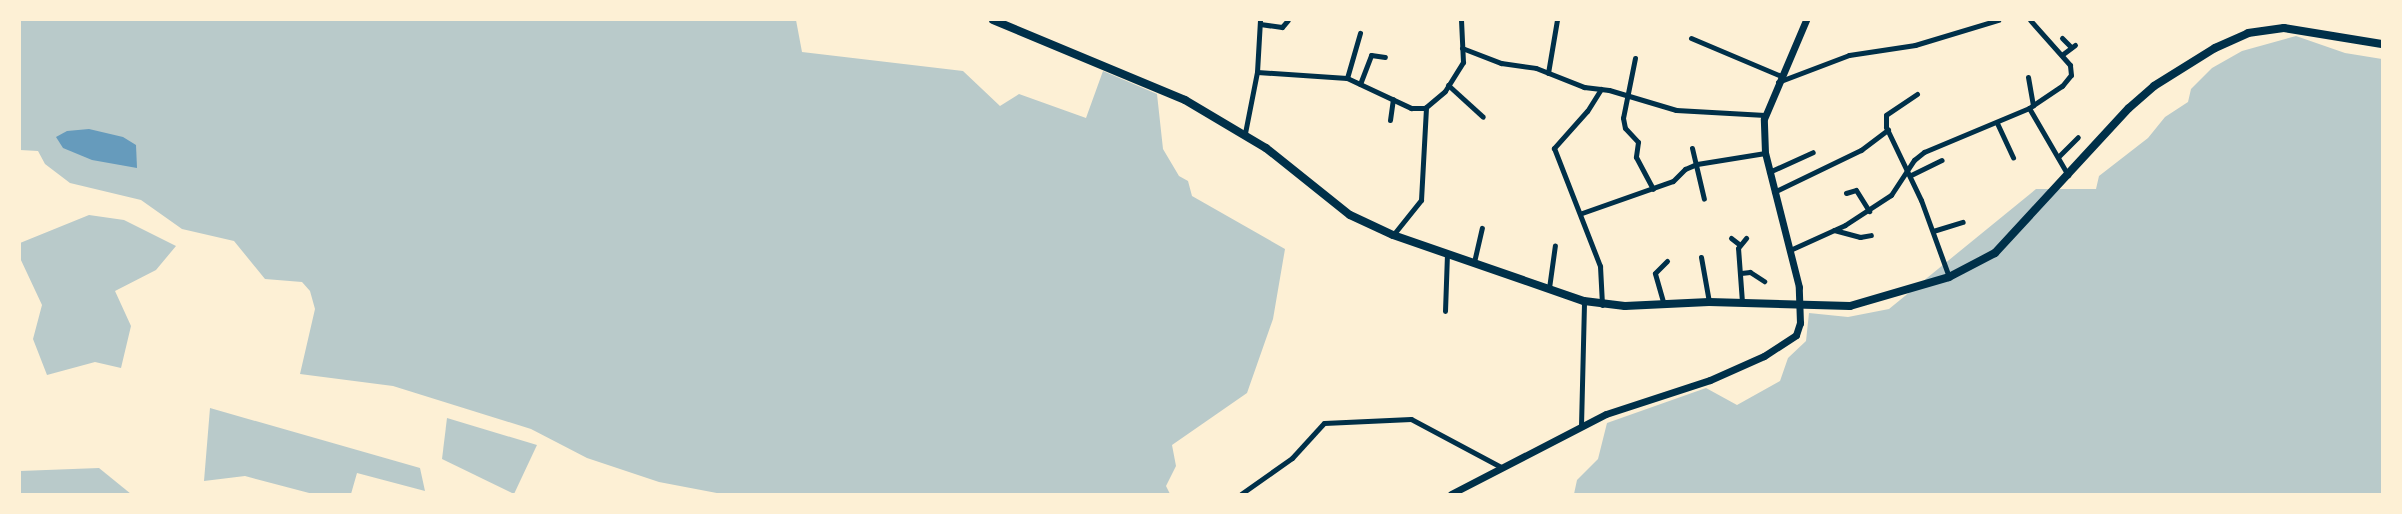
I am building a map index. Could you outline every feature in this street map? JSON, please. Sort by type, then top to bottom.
[{"type":"main road","points":[[993,20],[1130,75],[1245,133],[1350,215],[1393,235],[1602,306],[1709,302],[1864,305],[1949,277],[1995,253],[2129,108],[2154,86],[2237,37],[2283,24],[2382,44]]},
{"type":"street","points":[[1245,133],[1257,72],[1260,22],[1282,27],[1288,20]]},
{"type":"street","points":[[1257,72],[1347,78],[1411,108],[1426,107],[1448,85],[1463,62],[1461,20]]},
{"type":"street","points":[[1548,73],[1557,20]]},
{"type":"street","points":[[1451,495],[1581,426],[1628,406],[1710,380],[1764,356],[1796,335],[1801,303],[1765,153],[1765,115],[1806,20]]},
{"type":"street","points":[[1691,38],[1780,79],[1849,55],[1915,45],[1998,20]]},
{"type":"street","points":[[1790,250],[1869,211],[1891,195],[1924,152],[2031,107],[2062,86],[2071,75],[2070,65],[2063,54],[2030,20]]},
{"type":"street","points":[[1347,78],[1360,33]]},
{"type":"street","points":[[2062,38],[2073,46],[2063,54]]},
{"type":"street","points":[[1462,48],[1501,63],[1548,73],[1584,87],[1627,95],[1676,110],[1765,115]]},
{"type":"street","points":[[1360,84],[1371,55],[1384,57]]},
{"type":"street","points":[[1635,58],[1627,95],[1625,128],[1638,142],[1636,157],[1653,189]]},
{"type":"street","points":[[2028,77],[2031,107],[2068,175]]},
{"type":"street","points":[[1448,85],[1483,117]]},
{"type":"street","points":[[1601,89],[1587,111],[1554,148],[1582,213],[1600,266],[1602,306]]},
{"type":"street","points":[[1917,94],[1886,115],[1888,130],[1909,172],[1949,277]]},
{"type":"street","points":[[1390,120],[1393,99]]},
{"type":"street","points":[[1393,235],[1420,200],[1426,107]]},
{"type":"street","points":[[1997,123],[2013,158]]},
{"type":"street","points":[[1774,192],[1861,150],[1888,130]]},
{"type":"street","points":[[2058,157],[2078,137]]},
{"type":"street","points":[[1692,148],[1704,199]]},
{"type":"street","points":[[1769,172],[1813,152]]},
{"type":"street","points":[[1582,213],[1673,182],[1697,164],[1765,153]]},
{"type":"street","points":[[1909,172],[1942,160]]},
{"type":"street","points":[[1846,193],[1856,190],[1869,211]]},
{"type":"street","points":[[1933,231],[1963,222]]},
{"type":"street","points":[[1474,262],[1482,228]]},
{"type":"street","points":[[1834,230],[1860,237],[1871,235]]},
{"type":"street","points":[[1731,238],[1740,245]]},
{"type":"street","points":[[1742,302],[1740,245],[1746,238]]},
{"type":"street","points":[[1549,288],[1555,245]]},
{"type":"street","points":[[1445,311],[1447,253]]},
{"type":"street","points":[[1701,257],[1709,302]]},
{"type":"street","points":[[1664,305],[1655,273],[1667,261]]},
{"type":"street","points":[[1741,273],[1750,272],[1764,281]]},
{"type":"street","points":[[1581,426],[1584,301]]},
{"type":"street","points":[[1241,495],[1292,459],[1324,423],[1412,419],[1501,467]]},
{"type":"shaded area","points":[[20,20],[796,20],[802,52],[963,71],[1000,106],[1019,94],[1086,118],[1103,71],[1157,94],[1163,149],[1179,176],[1188,181],[1192,196],[1285,249],[1273,319],[1247,393],[1172,445],[1176,466],[1166,486],[1170,494],[722,494],[659,482],[587,458],[531,429],[393,386],[300,374],[315,309],[310,291],[302,282],[265,279],[234,241],[182,229],[141,200],[70,183],[45,164],[38,151],[20,150]]},
{"type":"shaded area","points":[[2296,36],[2345,53],[2382,59],[2382,494],[1574,494],[1577,480],[1598,459],[1607,423],[1706,388],[1737,405],[1780,381],[1788,358],[1806,341],[1809,313],[1848,317],[1889,309],[2036,189],[2096,189],[2099,176],[2148,138],[2165,117],[2188,102],[2191,89],[2212,68],[2242,51]]},
{"type":"shaded area","points":[[89,215],[124,220],[176,246],[156,270],[115,291],[131,326],[121,368],[95,362],[47,375],[33,339],[42,305],[20,258],[20,243]]},
{"type":"shaded area","points":[[210,408],[420,468],[425,491],[357,473],[351,494],[313,494],[245,476],[204,481]]},
{"type":"shaded area","points":[[447,418],[537,445],[514,494],[442,459]]},
{"type":"shaded area","points":[[99,468],[131,494],[20,494],[20,471]]},
{"type":"water","points":[[89,129],[123,137],[136,145],[137,168],[92,160],[63,148],[56,137],[67,131]]}]
